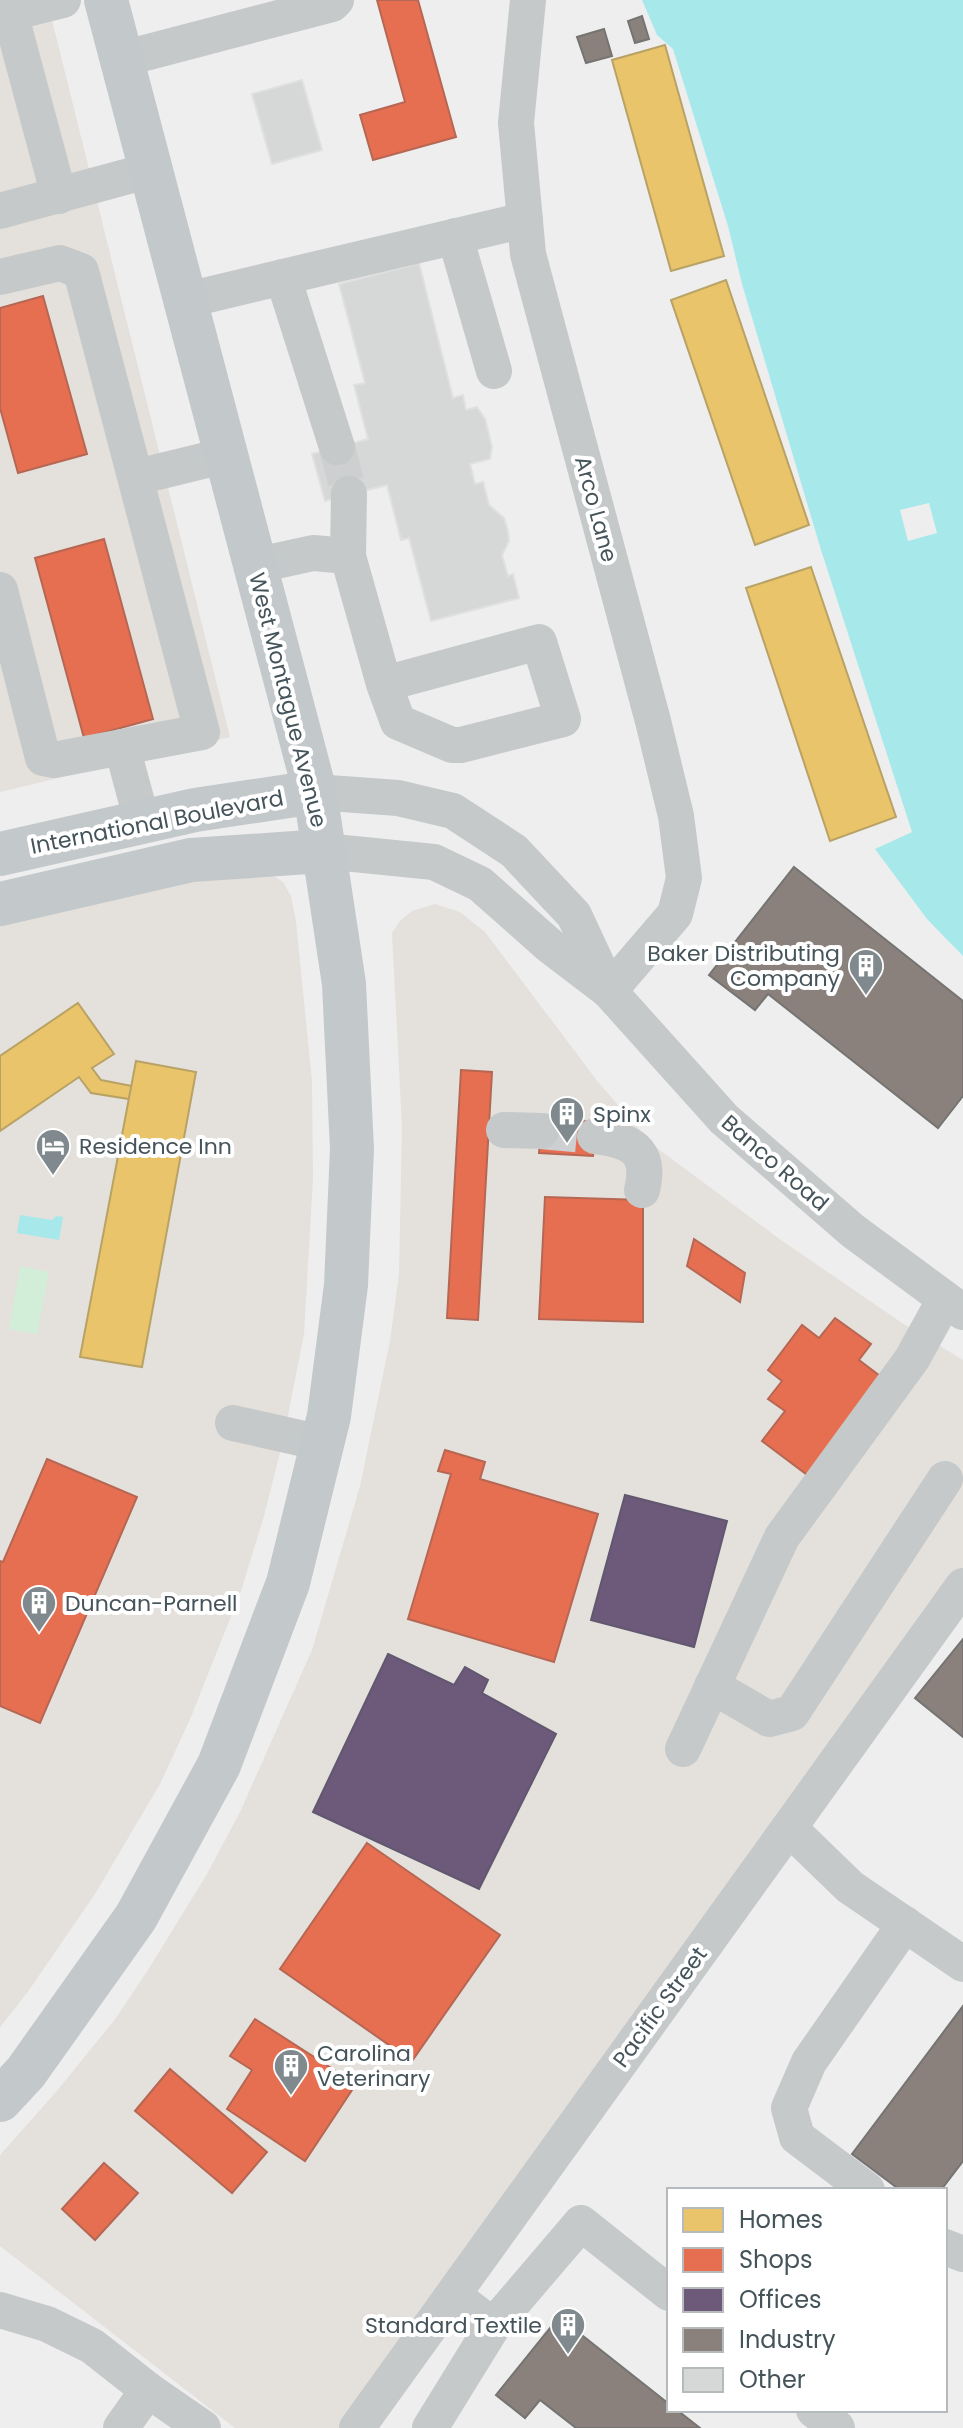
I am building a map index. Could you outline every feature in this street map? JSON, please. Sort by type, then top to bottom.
[{"type":"main road","name":"West Montague Avenue","points":[[0,2100],[26,2072],[136,1917],[219,1765],[288,1583],[329,1416],[346,1285],[352,1149],[344,984],[315,792],[106,0]]},
{"type":"main road","name":"International Boulevard","points":[[0,854],[195,810],[315,792]]},
{"type":"main road","name":"International Boulevard","points":[[0,904],[191,860],[324,851]]},
{"type":"street","points":[[59,196],[9,6],[63,0]]},
{"type":"street","points":[[122,59],[332,4],[336,0]]},
{"type":"street","name":"Arco Lane","points":[[528,0],[516,123],[528,254],[676,816],[684,878],[675,914],[609,991]]},
{"type":"street","points":[[0,211],[151,170]]},
{"type":"street","points":[[187,300],[525,220]]},
{"type":"street","points":[[455,236],[494,371]]},
{"type":"street","points":[[0,277],[60,263],[81,271],[202,732],[54,760],[43,758],[0,590]]},
{"type":"street","points":[[283,277],[337,447]]},
{"type":"street","points":[[137,477],[227,455]]},
{"type":"street","points":[[349,494],[348,556],[384,684],[398,722],[452,745],[461,745],[563,719],[539,642],[384,684]]},
{"type":"street","points":[[254,566],[313,553],[348,556]]},
{"type":"street","points":[[122,747],[142,821]]},
{"type":"street","name":"Banco Road","points":[[315,792],[398,798],[453,811],[514,851],[574,915],[609,991]]},
{"type":"street","name":"Banco Road","points":[[324,851],[434,862],[480,884],[550,946],[609,991],[724,1119],[853,1231],[954,1305]]},
{"type":"street","points":[[504,1130],[541,1131]]},
{"type":"street","points":[[595,1136],[627,1141],[638,1152],[644,1165],[642,1190]]},
{"type":"street","points":[[683,1749],[782,1537],[954,1305]]},
{"type":"street","points":[[233,1423],[322,1443]]},
{"type":"street","points":[[712,1686],[769,1719],[792,1713],[945,1479]]},
{"type":"street","name":"Pacific Street","points":[[357,2428],[963,1586]]},
{"type":"street","points":[[789,1828],[850,1887],[963,1964]]},
{"type":"street","points":[[864,2188],[797,2137],[789,2108],[809,2062],[905,1924]]},
{"type":"street","points":[[430,2428],[493,2326],[581,2223],[667,2291]]},
{"type":"street","points":[[453,2295],[493,2326]]},
{"type":"street","points":[[2,2313],[47,2324],[92,2346],[203,2428]]},
{"type":"street","points":[[121,2428],[148,2390]]},
{"type":"street","points":[[817,2412],[837,2428]]},
{"type":"shaded area","points":[[0,0],[47,0],[230,737],[0,792]]},
{"type":"shaded area","points":[[204,874],[272,875],[283,882],[291,896],[312,1081],[313,1178],[304,1334],[283,1441],[264,1516],[241,1591],[191,1717],[160,1784],[95,1894],[0,2027],[0,921]]},
{"type":"shaded area","points":[[435,904],[460,912],[485,932],[598,1082],[653,1145],[781,1240],[902,1323],[963,1360],[963,1586],[357,2428],[235,2428],[0,2246],[0,2155],[116,2018],[148,1970],[207,1874],[240,1812],[312,1650],[360,1486],[390,1341],[399,1274],[402,1127],[392,933],[412,911]]},
{"type":"green space","points":[[20,1266],[49,1272],[37,1334],[9,1329]]},
{"type":"water","points":[[642,0],[963,0],[963,956],[927,919],[875,849],[912,832],[821,550],[742,284],[728,226],[673,49],[657,35]]},
{"type":"water","points":[[20,1215],[52,1220],[56,1216],[63,1217],[59,1240],[17,1233]]},
{"type":"pier","points":[[929,503],[937,533],[908,541],[900,510]]},
{"type":"building: Homes","points":[[665,45],[724,256],[671,271],[612,60]]},
{"type":"building: Homes","points":[[726,280],[809,525],[755,545],[671,300]]},
{"type":"building: Homes","points":[[811,567],[896,817],[830,841],[746,588]]},
{"type":"building: Homes","points":[[78,1003],[114,1054],[92,1068],[101,1080],[132,1086],[129,1099],[91,1093],[79,1077],[0,1131],[0,1056]]},
{"type":"building: Homes","points":[[136,1061],[196,1072],[142,1367],[80,1357]]},
{"type":"building: Shops","points":[[377,0],[418,0],[456,137],[373,160],[360,115],[405,102]]},
{"type":"building: Shops","points":[[43,296],[87,454],[18,473],[0,408],[0,308]]},
{"type":"building: Shops","points":[[104,539],[153,719],[84,738],[35,558]]},
{"type":"building: Shops","points":[[461,1070],[492,1072],[478,1320],[447,1318]]},
{"type":"building: Shops","name":"Spinx","points":[[542,1119],[597,1122],[593,1156],[539,1153]]},
{"type":"building: Shops","points":[[545,1197],[643,1200],[643,1322],[539,1319]]},
{"type":"building: Shops","points":[[694,1239],[745,1273],[740,1302],[687,1266]]},
{"type":"building: Shops","points":[[835,1318],[871,1344],[859,1360],[884,1379],[810,1477],[762,1441],[785,1411],[768,1399],[782,1381],[768,1370],[802,1325],[819,1338]]},
{"type":"building: Shops","points":[[445,1450],[485,1462],[480,1479],[598,1514],[554,1662],[408,1619],[451,1474],[438,1471]]},
{"type":"building: Shops","name":"Duncan-Parnell","points":[[47,1459],[137,1497],[40,1723],[0,1706],[0,1561],[3,1562]]},
{"type":"building: Shops","points":[[367,1843],[500,1935],[412,2061],[280,1969]]},
{"type":"building: Shops","name":"Carolina Veterinary","points":[[255,2019],[356,2084],[305,2161],[227,2109],[252,2070],[230,2056]]},
{"type":"building: Shops","points":[[170,2069],[267,2152],[232,2193],[135,2111]]},
{"type":"building: Shops","points":[[104,2163],[138,2193],[95,2240],[62,2209]]},
{"type":"building: Offices","points":[[625,1495],[727,1521],[694,1647],[591,1620]]},
{"type":"building: Offices","points":[[388,1654],[454,1685],[465,1667],[488,1680],[482,1693],[556,1734],[479,1889],[313,1812]]},
{"type":"building: Industry","points":[[642,16],[649,39],[635,43],[628,21]]},
{"type":"building: Industry","points":[[604,29],[612,56],[586,63],[577,37]]},
{"type":"building: Industry","name":"Baker Distributing Company","points":[[794,867],[963,1001],[963,1096],[938,1128],[768,994],[755,1010],[709,975]]},
{"type":"building: Industry","points":[[963,1639],[963,1737],[915,1698]]},
{"type":"building: Industry","points":[[963,2006],[963,2161],[943,2188],[897,2188],[852,2154]]},
{"type":"building: Industry","name":"Standard Textile","points":[[559,2317],[667,2402],[667,2412],[680,2412],[700,2428],[576,2428],[540,2400],[525,2418],[496,2395]]},
{"type":"building: Other","points":[[302,80],[322,150],[272,164],[252,94]]},
{"type":"building: Other","points":[[419,263],[453,398],[463,395],[466,410],[477,407],[485,419],[492,447],[490,459],[470,464],[475,484],[483,482],[489,505],[504,518],[509,541],[502,555],[508,576],[513,574],[519,598],[431,621],[409,538],[401,540],[387,485],[325,501],[312,454],[368,439],[354,385],[365,383],[339,284]]},
{"type":"tunnel","points":[[337,447],[349,494]]},
{"type":"tunnel","points":[[541,1131],[595,1136]]},
{"type":"place","name":"Baker Distributing Company","points":[[866,997]]},
{"type":"place","name":"Spinx","points":[[567,1145]]},
{"type":"place","name":"Residence Inn","points":[[53,1177]]},
{"type":"place","name":"Duncan-Parnell","points":[[39,1634]]},
{"type":"place","name":"Carolina Veterinary","points":[[291,2097]]},
{"type":"place","name":"Standard Textile","points":[[568,2356]]}]
